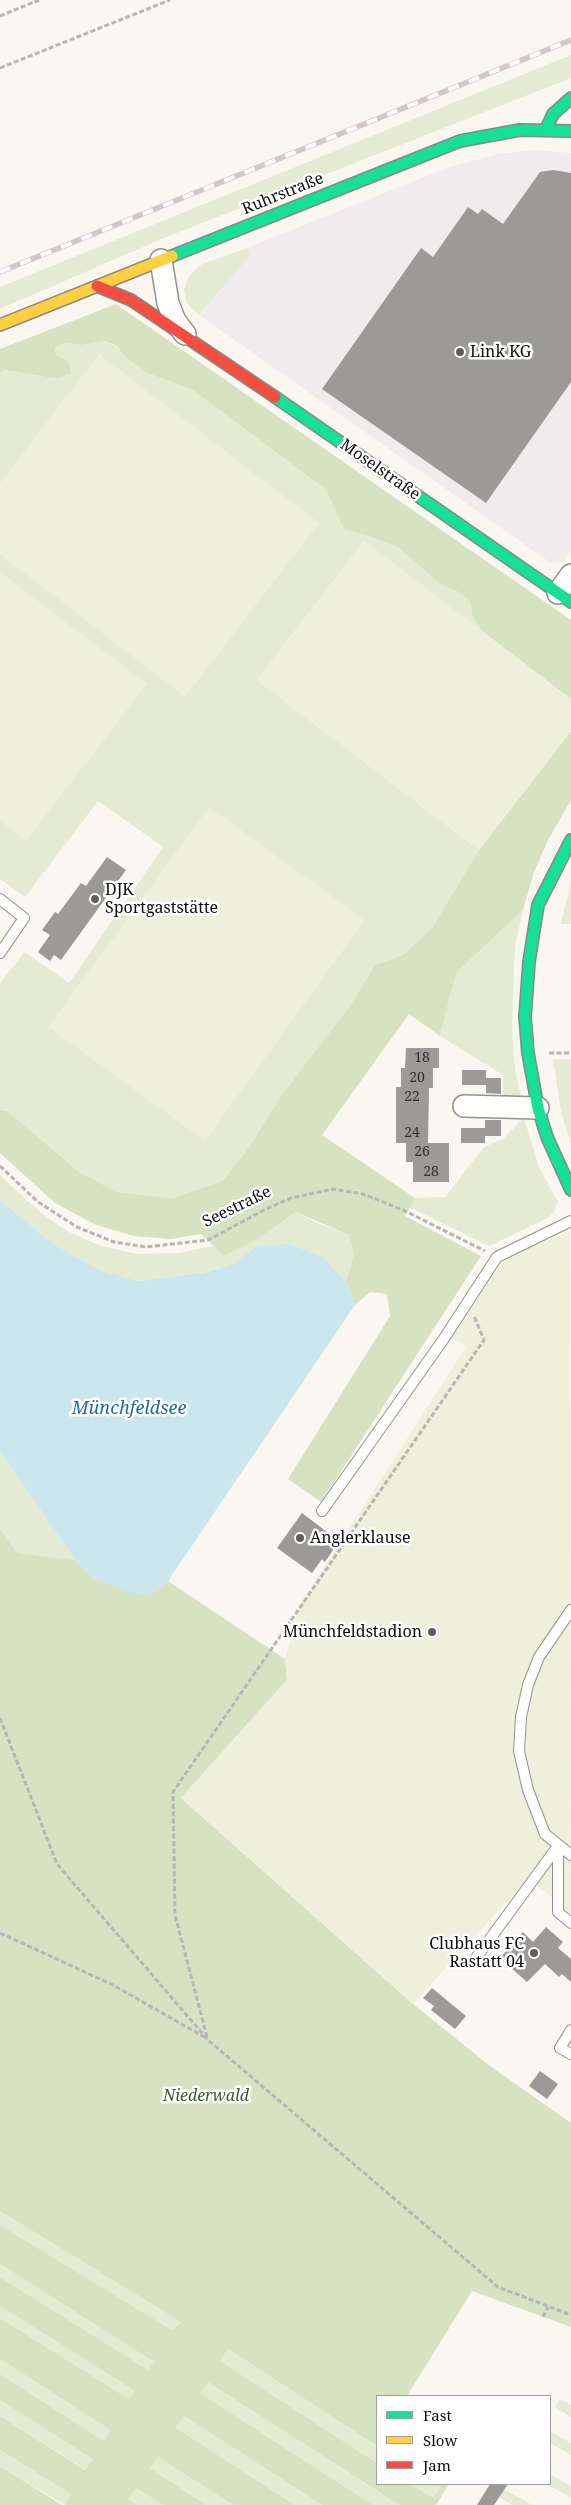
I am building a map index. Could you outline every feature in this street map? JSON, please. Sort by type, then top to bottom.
[{"type":"street","points":[[546,129],[554,114],[571,98]]},
{"type":"street","name":"Ruhrstraße","points":[[0,325],[460,141],[520,130],[546,129],[571,131]]},
{"type":"street","name":"Moselstraße","points":[[161,260],[168,303],[175,321],[189,338]]},
{"type":"street","name":"Moselstraße","points":[[97,286],[131,300],[189,338],[564,597]]},
{"type":"street","points":[[564,597],[571,575]]},
{"type":"street","points":[[571,840],[538,905],[529,962],[526,1035],[538,1108],[547,1137],[571,1190]]},
{"type":"street","points":[[464,1106],[538,1108]]},
{"type":"lane","points":[[0,899],[24,918],[0,952]]},
{"type":"lane","points":[[322,1511],[443,1340],[496,1257],[571,1221]]},
{"type":"lane","points":[[571,1610],[539,1657],[528,1685],[521,1717],[519,1751],[528,1790],[545,1834],[571,1855]]},
{"type":"lane","points":[[558,1846],[558,1912],[571,1923]]},
{"type":"lane","points":[[476,1958],[558,1846]]},
{"type":"lane","points":[[571,2030],[560,2048],[571,2054]]},
{"type":"path","points":[[0,16],[39,0]]},
{"type":"path","points":[[0,68],[170,0]]},
{"type":"path","name":"Seestraße","points":[[0,1166],[38,1202],[77,1227],[114,1242],[146,1247],[208,1240],[291,1198],[333,1189],[362,1194],[403,1210],[496,1257]]},
{"type":"path","points":[[208,2040],[175,1915],[173,1792],[484,1340],[468,1299]]},
{"type":"path","points":[[0,1718],[56,1864],[208,2040],[498,2287],[571,2315]]},
{"type":"path","points":[[0,1933],[112,1985],[208,2040]]},
{"type":"path","points":[[543,2317],[548,2307]]},
{"type":"shaded area","points":[[535,150],[571,153],[571,551],[564,561],[551,563],[199,315],[250,256],[247,248],[450,167],[498,154]]},
{"type":"green space","points":[[571,55],[571,78],[164,238],[0,309],[0,287]]},
{"type":"green space","points":[[247,248],[250,256],[199,315],[186,301],[184,289],[189,276],[202,264]]},
{"type":"green space","points":[[116,304],[571,620],[571,699],[483,632],[473,617],[469,601],[457,591],[441,585],[398,547],[360,533],[344,530],[326,490],[191,389],[147,373],[125,357],[116,345],[103,341],[82,345],[64,343],[55,348],[56,355],[68,361],[71,374],[58,379],[4,370],[0,373],[0,349]]},
{"type":"green space","points":[[103,341],[116,346],[125,357],[147,373],[191,389],[326,490],[344,530],[360,533],[398,547],[441,585],[457,591],[469,601],[473,617],[483,632],[364,541],[257,680],[479,850],[432,928],[403,955],[375,965],[352,1003],[281,1096],[247,1150],[222,1181],[172,1198],[116,1192],[78,1171],[7,1111],[0,1110],[0,983],[25,952],[69,983],[163,847],[98,801],[25,897],[0,879],[0,373],[4,370],[58,379],[71,374],[56,355],[55,348],[64,343],[82,345]]},
{"type":"green space","points":[[99,354],[319,523],[185,697],[0,554],[0,483]]},
{"type":"green space","points":[[364,541],[571,699],[571,731],[479,850],[257,680]]},
{"type":"green space","points":[[0,572],[147,684],[26,841],[0,821]]},
{"type":"green space","points":[[571,731],[571,800],[548,840],[534,872],[523,910],[456,973],[440,1036],[409,1014],[322,1135],[415,1198],[405,1216],[481,1256],[321,1502],[288,1479],[390,1316],[387,1294],[370,1292],[355,1305],[346,1281],[354,1254],[349,1235],[296,1212],[253,1242],[224,1256],[201,1234],[171,1239],[133,1236],[94,1224],[55,1203],[0,1153],[0,1110],[7,1111],[78,1171],[116,1192],[172,1198],[222,1181],[247,1150],[281,1096],[352,1003],[375,965],[403,955],[432,928],[479,850]]},
{"type":"green space","points":[[209,807],[365,920],[205,1141],[48,1027]]},
{"type":"green space","points":[[571,882],[571,924],[561,924]]},
{"type":"green space","points":[[523,910],[515,946],[512,1029],[515,1069],[521,1097],[503,1096],[503,1075],[440,1036],[456,973]]},
{"type":"green space","points":[[553,1059],[571,1059],[571,1145],[561,1111]]},
{"type":"green space","points":[[524,1118],[539,1167],[558,1202],[554,1212],[548,1218],[489,1246],[409,1207],[415,1198],[445,1197],[484,1147],[503,1139]]},
{"type":"green space","points":[[0,1175],[41,1213],[67,1231],[101,1246],[138,1254],[178,1253],[214,1246],[224,1256],[253,1242],[296,1212],[317,1223],[349,1235],[354,1254],[346,1281],[323,1257],[256,1246],[236,1263],[206,1272],[139,1281],[99,1270],[52,1243],[0,1200]]},
{"type":"green space","name":"Münchfeldstadion","points":[[570,1232],[571,1913],[528,1878],[413,2004],[181,1798],[287,1680],[285,1659],[300,1605],[466,1347],[451,1336],[504,1257]]},
{"type":"green space","points":[[0,1451],[75,1560],[17,1553],[0,1528]]},
{"type":"green space","name":"Niederwald","points":[[0,1528],[17,1553],[75,1560],[95,1579],[150,1595],[168,1581],[285,1659],[287,1680],[181,1798],[413,2004],[490,2066],[571,2123],[571,2327],[472,2291],[408,2395],[376,2395],[376,2445],[228,2349],[220,2361],[376,2462],[376,2485],[412,2485],[433,2498],[441,2487],[438,2485],[448,2485],[436,2505],[399,2505],[208,2382],[200,2393],[373,2505],[322,2505],[184,2416],[176,2428],[295,2505],[233,2505],[158,2457],[150,2468],[206,2505],[163,2505],[136,2488],[128,2499],[136,2505],[65,2505],[71,2494],[0,2450],[0,2416],[85,2470],[93,2459],[0,2400],[0,2374],[104,2441],[111,2430],[0,2359],[0,2318],[129,2399],[135,2391],[0,2306],[0,2277],[148,2370],[154,2362],[0,2264],[0,2225],[173,2331],[181,2322],[0,2211]]},
{"type":"green space","points":[[0,2211],[181,2322],[173,2332],[0,2225]]},
{"type":"green space","points":[[0,2264],[154,2362],[149,2371],[0,2277]]},
{"type":"green space","points":[[0,2306],[135,2391],[129,2399],[0,2318]]},
{"type":"green space","points":[[228,2349],[376,2445],[376,2462],[220,2361]]},
{"type":"green space","points":[[0,2359],[112,2430],[104,2441],[0,2374]]},
{"type":"green space","points":[[208,2381],[399,2505],[373,2505],[200,2393]]},
{"type":"green space","points":[[560,2399],[571,2405],[571,2417],[555,2407]]},
{"type":"green space","points":[[0,2400],[93,2458],[86,2470],[0,2416]]},
{"type":"green space","points":[[184,2416],[322,2505],[295,2505],[176,2428]]},
{"type":"green space","points":[[551,2432],[571,2443],[571,2455],[551,2444]]},
{"type":"green space","points":[[0,2450],[71,2494],[65,2505],[0,2466]]},
{"type":"green space","points":[[158,2457],[233,2505],[206,2505],[150,2468]]},
{"type":"green space","points":[[0,2466],[62,2505],[0,2505]]},
{"type":"green space","points":[[551,2475],[571,2486],[571,2498],[549,2485],[551,2485]]},
{"type":"green space","points":[[412,2485],[438,2485],[441,2487],[433,2499]]},
{"type":"green space","points":[[136,2488],[163,2505],[136,2505],[127,2499]]},
{"type":"green space","points":[[504,2489],[532,2505],[512,2505],[499,2497]]},
{"type":"water","name":"Münchfeldsee","points":[[0,1200],[52,1243],[99,1270],[139,1281],[207,1272],[236,1263],[256,1246],[288,1244],[323,1257],[346,1281],[355,1305],[168,1581],[150,1595],[126,1592],[95,1579],[75,1560],[0,1451]]},
{"type":"building","name":"Link KG","points":[[553,170],[571,173],[571,382],[486,503],[322,389],[421,248],[433,257],[468,207],[478,214],[482,209],[503,224],[540,172]]},
{"type":"building","points":[[107,857],[126,870],[61,960],[54,955],[50,961],[38,952],[50,935],[42,930],[55,912],[58,914],[81,883],[86,886]]},
{"type":"building","points":[[406,1048],[439,1048],[439,1068],[433,1068],[433,1088],[429,1088],[428,1143],[449,1143],[449,1182],[413,1182],[413,1162],[406,1162],[406,1143],[396,1143],[396,1087],[401,1087],[401,1068],[405,1068]]},
{"type":"building","points":[[462,1070],[486,1070],[486,1078],[501,1078],[501,1094],[486,1093],[486,1085],[462,1085]]},
{"type":"building","points":[[485,1120],[501,1120],[501,1136],[485,1136],[485,1143],[461,1143],[461,1128],[485,1128]]},
{"type":"building","points":[[302,1513],[339,1541],[325,1562],[322,1559],[312,1573],[277,1548]]},
{"type":"building","name":"Clubhaus FC Rastatt 04","points":[[546,1927],[563,1942],[558,1948],[571,1959],[571,1982],[562,1974],[559,1977],[545,1964],[527,1982],[500,1958],[523,1932],[533,1942]]},
{"type":"building","points":[[432,1988],[466,2016],[455,2029],[431,2010],[434,2006],[423,1998]]},
{"type":"building","points":[[540,2071],[558,2084],[547,2099],[529,2086]]},
{"type":"building","points":[[489,2485],[507,2485],[494,2505],[477,2505]]},
{"type":"railway","points":[[0,272],[571,40]]},
{"type":"traffic: fast","points":[[546,129],[553,114],[571,98]]},
{"type":"traffic: fast","points":[[172,256],[460,141],[520,130],[571,131]]},
{"type":"traffic: fast","points":[[275,397],[571,602]]},
{"type":"traffic: fast","points":[[571,840],[538,905],[529,962],[525,1017],[528,1053],[538,1108],[547,1137],[571,1190]]},
{"type":"traffic: slow","points":[[0,325],[172,256]]},
{"type":"traffic: jam","points":[[97,286],[131,300],[275,397]]},
{"type":"place","name":"Link KG","points":[[460,352]]},
{"type":"place","name":"DJK Sportgaststätte","points":[[95,899]]},
{"type":"place","name":"Anglerklause","points":[[300,1538]]},
{"type":"place","name":"Münchfeldstadion","points":[[432,1632]]},
{"type":"place","name":"Clubhaus FC Rastatt 04","points":[[534,1953]]}]
